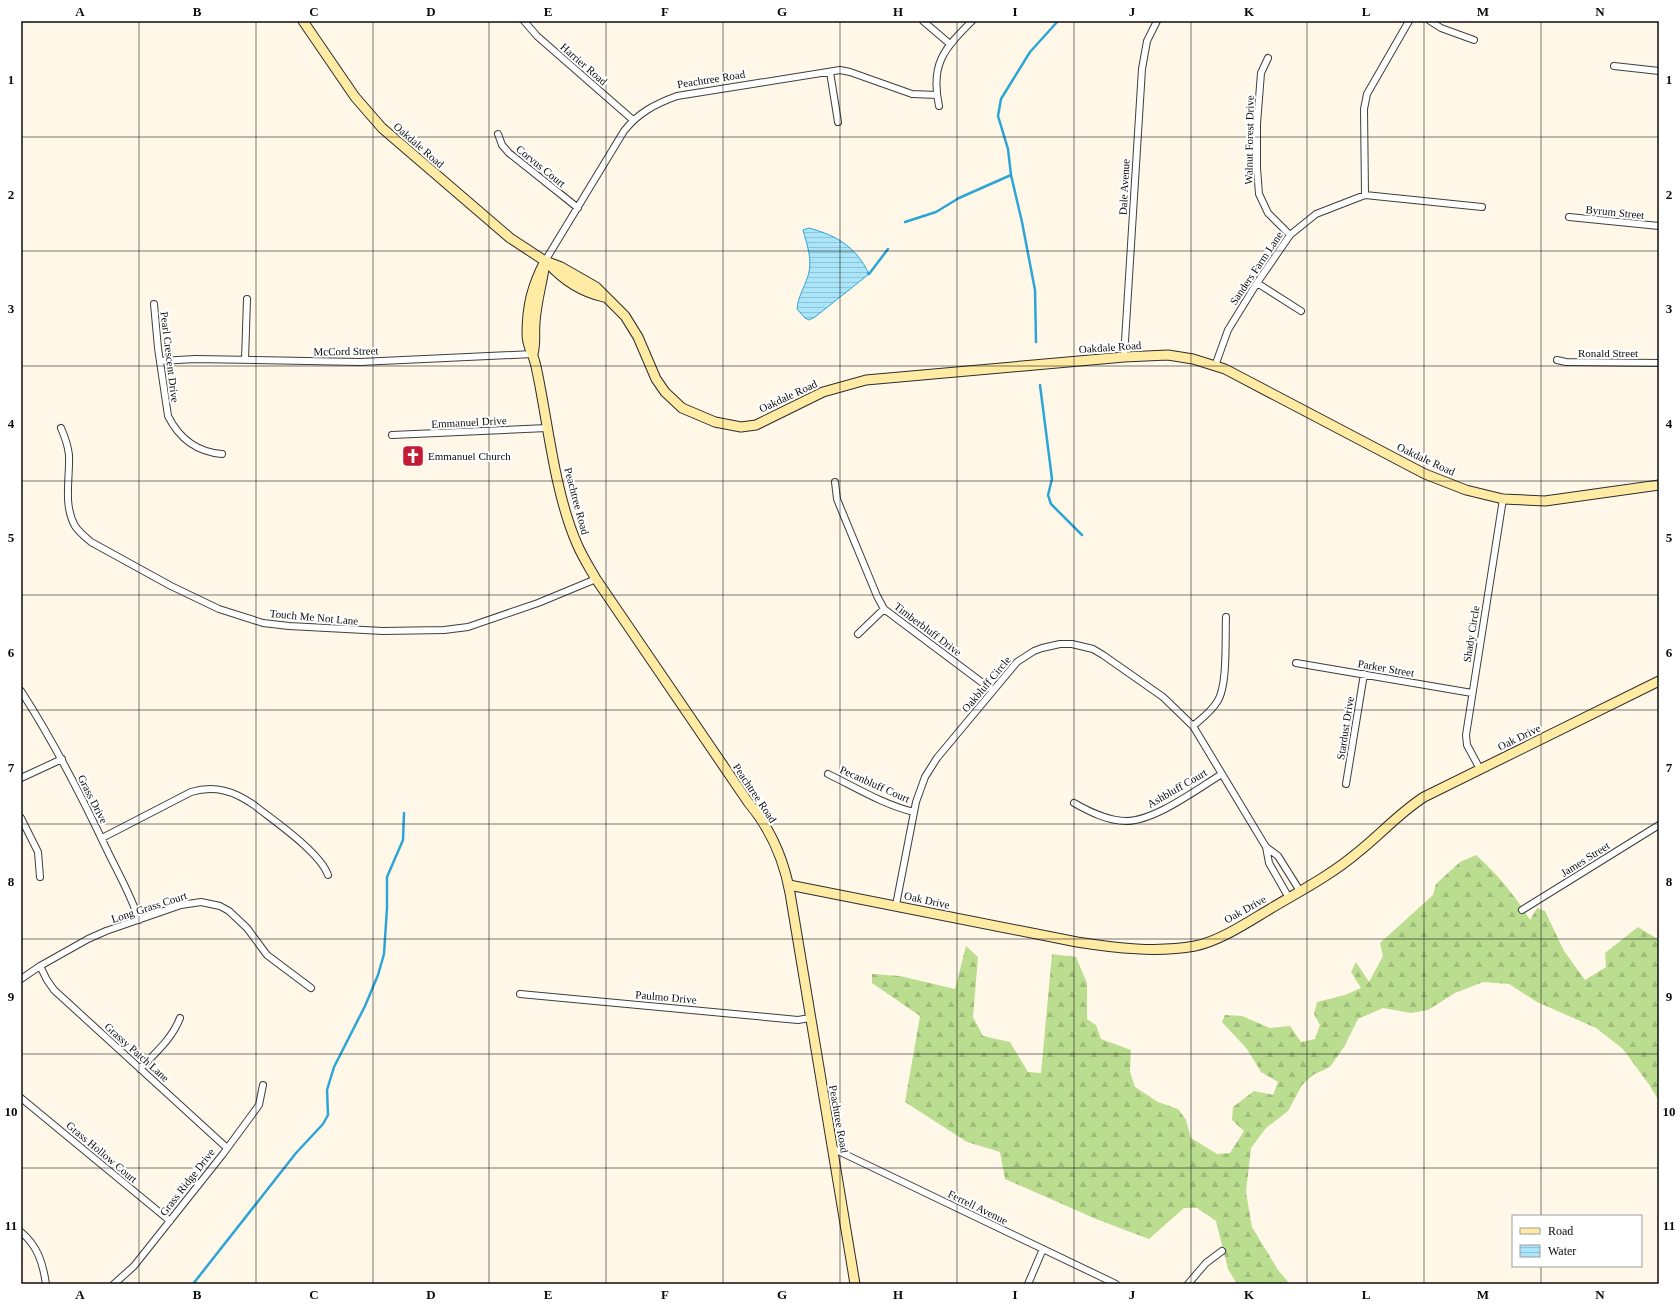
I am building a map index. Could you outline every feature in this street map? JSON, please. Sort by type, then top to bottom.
[{"type":"street","name":"Oakdale Road","points":[[303,21],[355,97],[382,128],[510,238],[546,261],[560,277],[592,294],[604,297],[621,312],[638,337],[656,379],[665,392],[682,408],[696,415],[726,425],[741,427],[756,425],[823,392],[866,380],[1124,357],[1168,355],[1194,359],[1225,370],[1425,474],[1466,490],[1503,499],[1545,501],[1659,485]]},
{"type":"street","name":"Harrier Road","points":[[524,21],[537,36],[632,120]]},
{"type":"street","points":[[924,21],[950,44]]},
{"type":"street","points":[[939,106],[936,95],[937,67],[942,55],[950,44],[972,21]]},
{"type":"street","name":"Dale Avenue","points":[[1124,357],[1142,69],[1148,41],[1157,21]]},
{"type":"street","points":[[1365,196],[1364,109],[1367,94],[1409,21]]},
{"type":"street","points":[[1430,21],[1441,28],[1474,40]]},
{"type":"street","name":"Walnut Forest Drive","points":[[1268,58],[1261,73],[1257,168],[1259,194],[1268,213],[1290,235]]},
{"type":"street","points":[[1614,66],[1659,71]]},
{"type":"street","name":"Peachtree Road","points":[[855,1284],[789,885],[776,846],[757,813],[596,579],[577,546],[569,522],[547,428],[532,354],[528,346],[528,322],[530,303],[536,278],[624,132],[632,120],[646,110],[677,96],[840,70],[850,72],[912,94],[936,95]]},
{"type":"street","points":[[830,72],[838,122]]},
{"type":"street","name":"Corvus Court","points":[[498,134],[502,145],[509,153],[578,208]]},
{"type":"street","name":"Sanders Farm Lane","points":[[1216,366],[1228,330],[1258,283],[1290,235],[1316,214],[1365,196],[1482,207]]},
{"type":"street","name":"Byrum Street","points":[[1569,217],[1659,226]]},
{"type":"street","points":[[1258,283],[1300,311]]},
{"type":"street","points":[[245,360],[247,299]]},
{"type":"street","name":"Pearl Crescent Drive","points":[[154,304],[160,362],[168,416],[180,434],[194,446],[205,451],[222,454]]},
{"type":"street","name":"McCord Street","points":[[160,362],[195,359],[360,362],[532,354]]},
{"type":"street","name":"Ronald Street","points":[[1557,360],[1566,362],[1659,363]]},
{"type":"street","name":"Touch Me Not Lane","points":[[61,428],[67,444],[68,502],[75,526],[82,535],[97,545],[171,586],[219,609],[246,618],[282,626],[349,630],[444,630],[468,627],[495,618],[596,579]]},
{"type":"street","name":"Emmanuel Drive","points":[[392,435],[547,428]]},
{"type":"street","name":"Timberbluff Drive","points":[[835,482],[837,498],[841,509],[877,596],[884,609],[992,690]]},
{"type":"street","name":"Shady Circle","points":[[1480,769],[1466,742],[1472,693],[1503,499]]},
{"type":"street","points":[[858,634],[884,609]]},
{"type":"street","points":[[1193,726],[1213,708],[1221,696],[1224,682],[1226,616]]},
{"type":"street","name":"Oakbluff Circle","points":[[896,906],[914,812],[920,789],[930,768],[992,690],[1017,662],[1034,650],[1051,645],[1072,644],[1093,649],[1103,655],[1163,697],[1193,726],[1266,847],[1269,863],[1289,898]]},
{"type":"street","name":"Parker Street","points":[[1296,663],[1472,693]]},
{"type":"street","name":"Stardust Drive","points":[[1346,784],[1364,674]]},
{"type":"street","name":"Oak Drive","points":[[789,885],[1072,942],[1118,948],[1186,948],[1203,944],[1250,921],[1346,862],[1413,804],[1424,797],[1659,681]]},
{"type":"street","name":"Grass Drive","points":[[21,691],[49,735],[62,759],[128,890],[139,920]]},
{"type":"street","points":[[21,778],[62,759]]},
{"type":"street","name":"Pecanbluff Court","points":[[828,774],[898,807],[914,812]]},
{"type":"street","name":"Ashbluff Court","points":[[1074,803],[1086,810],[1110,818],[1127,821],[1136,820],[1161,811],[1222,774]]},
{"type":"street","points":[[102,838],[191,792],[206,789],[217,789],[237,794],[254,805],[316,856],[325,867],[328,875]]},
{"type":"street","points":[[21,818],[38,852],[40,877]]},
{"type":"street","name":"James Street","points":[[1522,910],[1659,825]]},
{"type":"street","name":"Oakbluff Circle","points":[[1266,847],[1278,856],[1300,891]]},
{"type":"street","name":"Long Grass Court","points":[[21,979],[40,966],[88,939],[191,902],[211,903],[220,906],[238,918],[267,955],[311,988]]},
{"type":"street","name":"Grassy Patch Lane","points":[[40,966],[54,990],[227,1148]]},
{"type":"street","name":"Paulmo Drive","points":[[520,994],[798,1020],[810,1018]]},
{"type":"street","points":[[140,1069],[169,1038],[176,1029],[180,1018]]},
{"type":"street","name":"Grass Ridge Drive","points":[[114,1284],[134,1266],[227,1148],[259,1105],[263,1085]]},
{"type":"street","name":"Grass Hollow Court","points":[[21,1098],[170,1221]]},
{"type":"street","name":"Ferrell Avenue","points":[[832,1148],[1116,1284]]},
{"type":"street","points":[[21,1232],[37,1249],[46,1284]]},
{"type":"street","points":[[1028,1284],[1043,1249]]},
{"type":"street","points":[[1188,1284],[1206,1263],[1222,1251]]},
{"type":"green space","points":[[1476,855],[1505,885],[1530,920],[1537,908],[1545,911],[1564,951],[1585,980],[1606,967],[1605,953],[1638,927],[1656,938],[1659,936],[1659,1101],[1623,1049],[1596,1028],[1537,1002],[1509,984],[1483,982],[1455,993],[1428,1010],[1411,1013],[1383,1008],[1358,1019],[1344,1047],[1330,1067],[1313,1075],[1302,1085],[1288,1111],[1266,1128],[1251,1148],[1246,1192],[1252,1227],[1278,1270],[1290,1284],[1237,1284],[1228,1269],[1216,1221],[1197,1208],[1184,1208],[1149,1239],[1096,1219],[1005,1179],[1000,1152],[967,1142],[905,1102],[920,1016],[872,983],[872,974],[900,976],[955,989],[966,946],[978,957],[973,1017],[983,1036],[1010,1042],[1028,1072],[1041,1073],[1052,954],[1076,957],[1087,983],[1087,1019],[1096,1025],[1101,1039],[1131,1050],[1130,1072],[1135,1087],[1158,1102],[1178,1109],[1186,1120],[1191,1138],[1217,1154],[1230,1153],[1244,1131],[1232,1120],[1233,1107],[1254,1091],[1273,1095],[1278,1082],[1261,1072],[1247,1049],[1222,1022],[1225,1015],[1242,1016],[1270,1028],[1290,1026],[1301,1042],[1315,1039],[1320,1025],[1314,1014],[1317,1002],[1345,995],[1361,988],[1351,972],[1356,962],[1369,982],[1383,956],[1380,943],[1433,895],[1436,884],[1460,862]]},
{"type":"water","points":[[809,228],[829,235],[845,244],[858,257],[869,274],[815,317],[809,320],[805,318],[797,309],[808,276],[810,264],[809,253],[803,230]]},
{"type":"waterway","points":[[905,222],[936,212],[959,198],[1011,175],[1008,149],[998,116],[1001,99],[1030,52],[1058,21]]},
{"type":"waterway","points":[[1011,175],[1035,290],[1036,342]]},
{"type":"waterway","points":[[868,273],[869,274],[888,249]]},
{"type":"waterway","points":[[1040,385],[1052,479],[1048,495],[1051,504],[1082,535]]},
{"type":"waterway","points":[[193,1284],[296,1153],[323,1124],[328,1115],[327,1090],[334,1067],[365,1006],[378,975],[384,954],[387,908],[387,877],[403,840],[404,813]]},
{"type":"place","name":"Emmanuel Church","points":[[413,456]]}]
